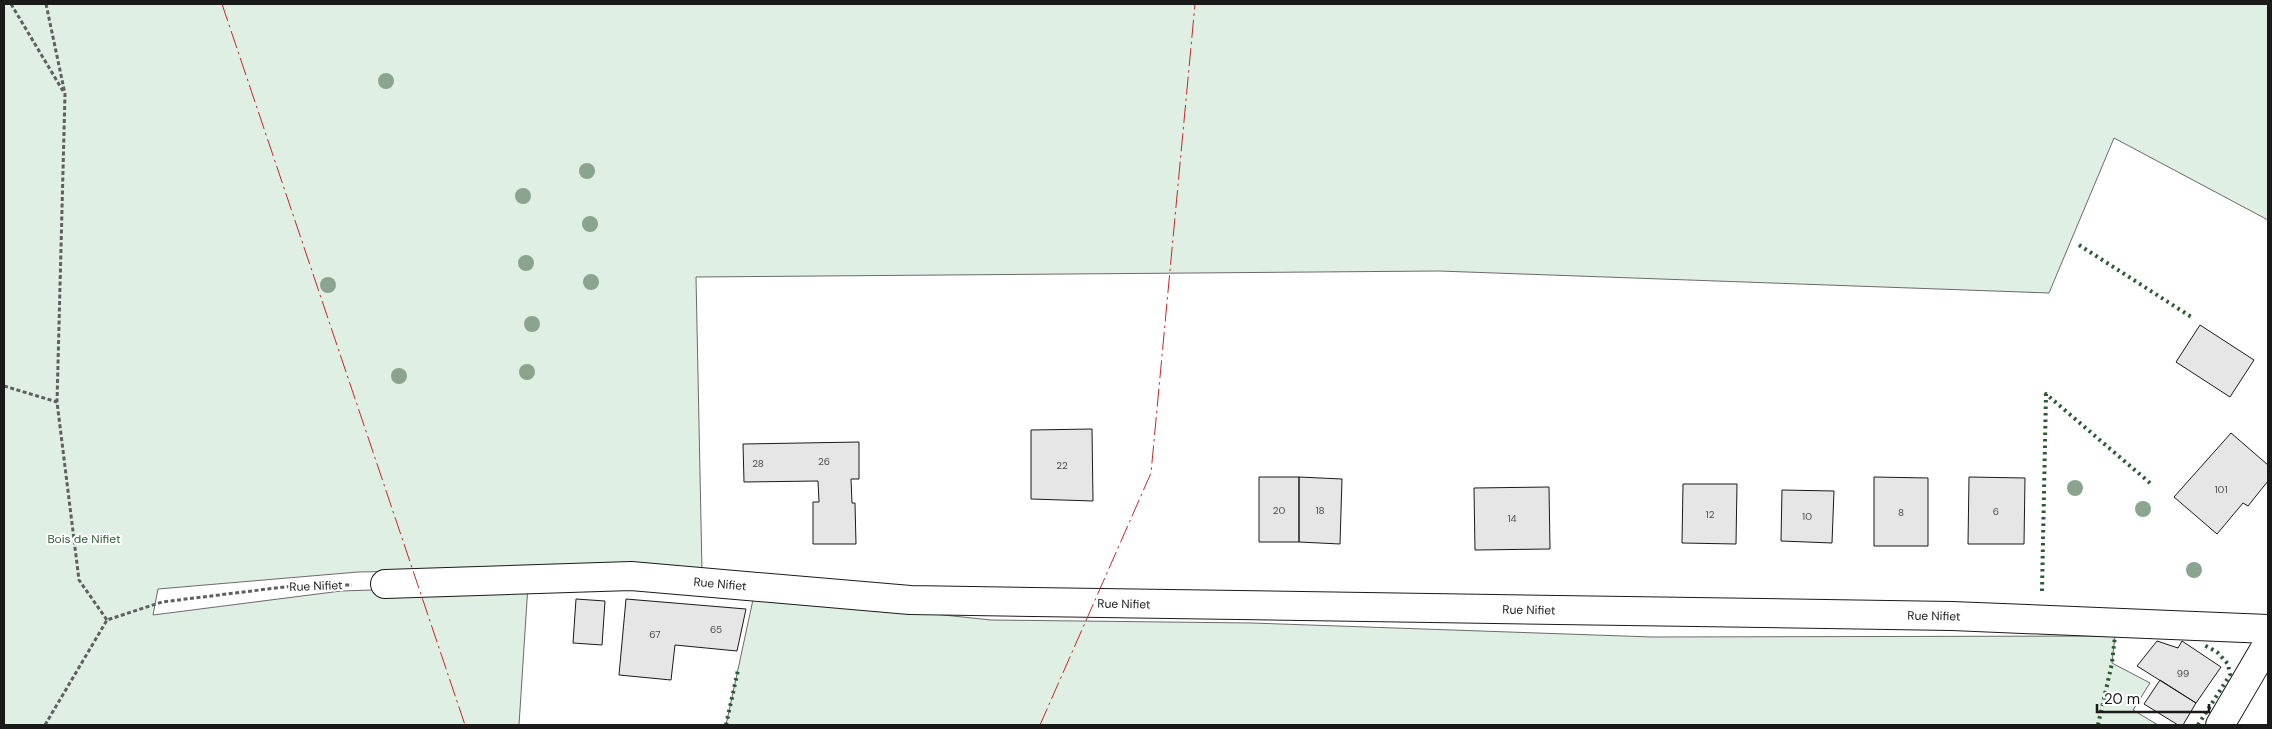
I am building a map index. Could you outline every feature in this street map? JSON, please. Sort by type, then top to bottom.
[{"type":"street","name":"Rue Nifiet","points":[[385,584],[631,576],[910,600],[1952,616],[2268,629]]},
{"type":"street","points":[[2220,725],[2268,643]]},
{"type":"path","points":[[11,4],[65,94]]},
{"type":"path","points":[[46,4],[65,94],[58,402],[79,580],[108,620],[46,725]]},
{"type":"path","points":[[4,386],[58,402]]},
{"type":"path","name":"Rue Nifiet","points":[[108,620],[162,602],[292,586],[385,584]]},
{"type":"green space","name":"Bois de Nifiet","points":[[4,4],[2268,4],[2268,220],[2114,138],[2049,293],[1439,271],[696,277],[702,571],[627,567],[358,572],[158,589],[153,615],[341,591],[528,585],[519,725],[4,725]]},
{"type":"green space","points":[[754,595],[991,620],[1252,623],[1652,637],[2115,636],[2112,663],[2150,683],[2133,710],[2158,725],[726,725]]},
{"type":"building","points":[[2200,325],[2254,360],[2230,397],[2176,362]]},
{"type":"building","points":[[1092,429],[1093,501],[1031,499],[1031,430]]},
{"type":"building","points":[[2231,433],[2268,465],[2268,481],[2248,506],[2243,503],[2217,534],[2174,497]]},
{"type":"building","points":[[859,442],[859,479],[851,479],[852,503],[855,503],[856,544],[813,544],[813,502],[819,502],[818,481],[744,482],[743,444]]},
{"type":"building","points":[[1259,477],[1299,477],[1299,542],[1259,542]]},
{"type":"building","points":[[1299,477],[1342,479],[1340,544],[1299,542]]},
{"type":"building","points":[[1874,477],[1928,478],[1928,546],[1874,546]]},
{"type":"building","points":[[1969,477],[2025,478],[2024,544],[1968,544]]},
{"type":"building","points":[[1683,484],[1737,484],[1736,544],[1682,543]]},
{"type":"building","points":[[1549,487],[1550,549],[1475,550],[1474,488]]},
{"type":"building","points":[[1782,490],[1834,491],[1832,543],[1781,541]]},
{"type":"building","points":[[576,599],[605,601],[602,645],[573,643]]},
{"type":"building","points":[[626,599],[746,609],[737,651],[675,645],[671,680],[619,675]]},
{"type":"building","points":[[2157,641],[2178,648],[2182,641],[2221,667],[2196,703],[2137,666]]},
{"type":"building","points":[[2160,680],[2196,703],[2183,725],[2178,725],[2144,704]]},
{"type":"hedge","points":[[2079,245],[2193,318]]},
{"type":"hedge","points":[[2042,591],[2046,394],[2150,483]]},
{"type":"hedge","points":[[2098,725],[2112,663],[2115,636]]},
{"type":"hedge","points":[[2198,725],[2230,675],[2228,664],[2217,652],[2204,645]]},
{"type":"hedge","points":[[726,725],[738,670]]},
{"type":"power","points":[[222,4],[465,725]]},
{"type":"power","points":[[1040,725],[1151,473],[1195,4]]}]
